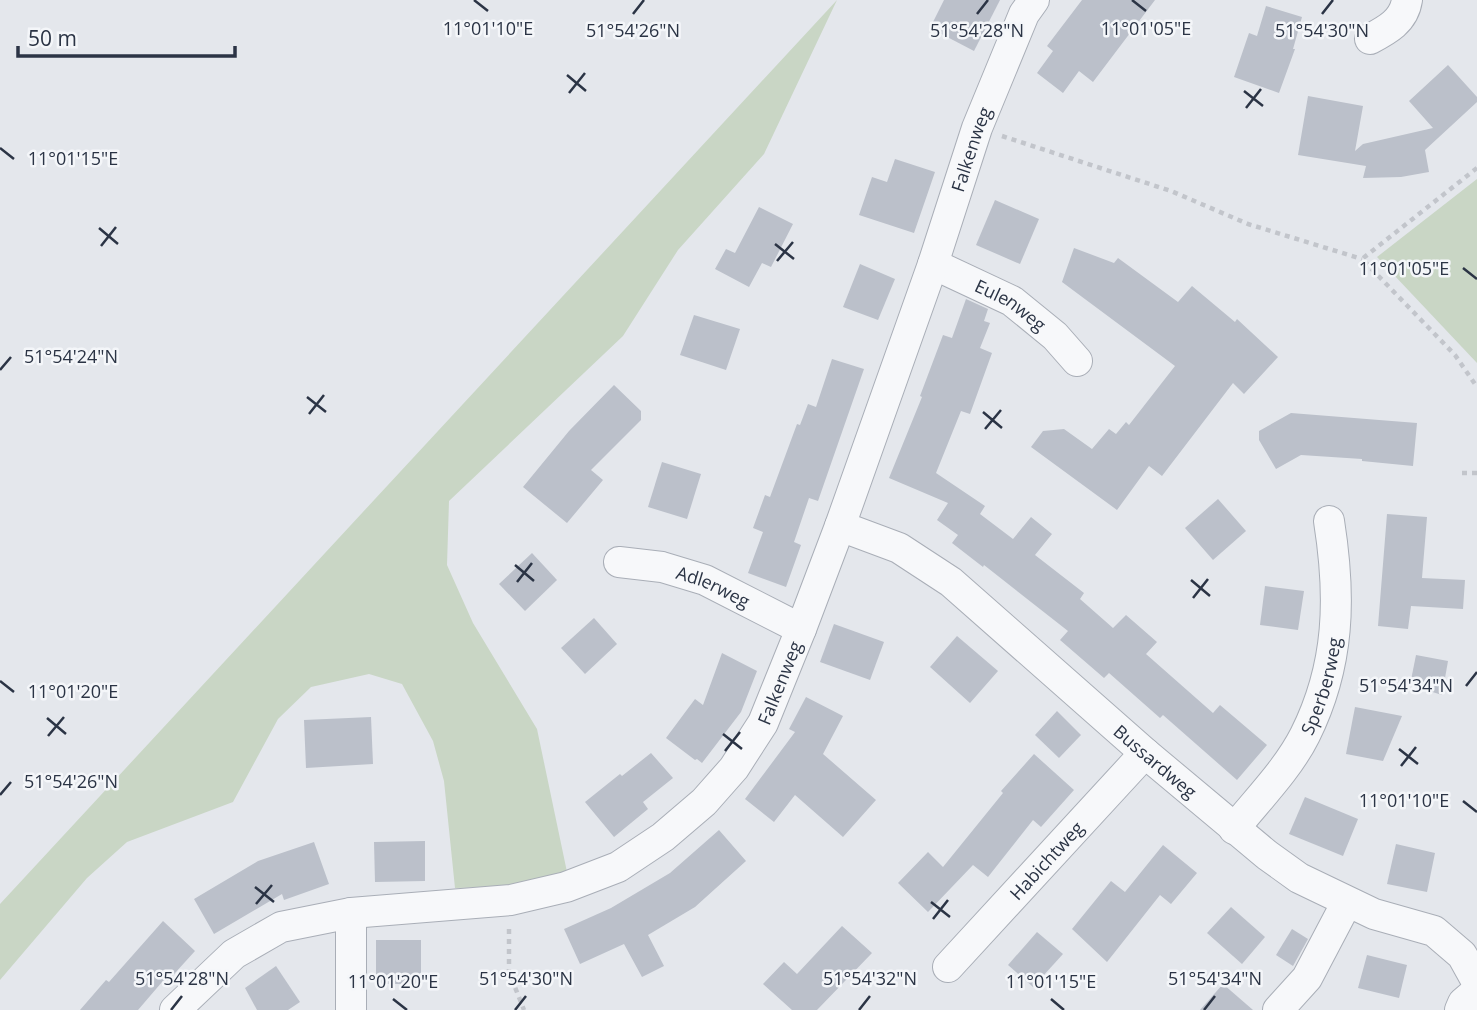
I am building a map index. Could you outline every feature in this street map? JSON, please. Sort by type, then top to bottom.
[{"type":"street","name":"Falkenweg","points":[[176,1010],[234,954],[281,927],[351,913],[511,900],[566,887],[618,867],[663,837],[704,802],[734,768],[763,723],[801,629],[933,264],[978,128],[1024,14],[1034,0]]},
{"type":"street","points":[[1370,39],[1391,28],[1406,9],[1407,0]]},
{"type":"street","name":"Eulenweg","points":[[933,264],[1012,301],[1055,336],[1077,361]]},
{"type":"street","name":"Sperberweg","points":[[1234,829],[1286,764],[1304,737],[1318,705],[1332,658],[1337,612],[1336,567],[1329,521]]},
{"type":"street","name":"Bussardweg","points":[[840,526],[899,548],[951,582],[1234,829],[1299,878],[1374,914],[1434,931],[1462,955],[1477,982]]},
{"type":"street","name":"Adlerweg","points":[[619,562],[662,567],[705,580],[801,629]]},
{"type":"street","name":"Habichtweg","points":[[948,967],[1145,753]]},
{"type":"street","points":[[1278,1010],[1307,978],[1348,902]]},
{"type":"street","points":[[351,913],[351,1010]]},
{"type":"street","points":[[1460,1010],[1463,1003],[1477,991]]},
{"type":"path","points":[[978,128],[1171,191],[1248,224],[1362,259],[1455,355],[1477,387]]},
{"type":"path","points":[[1362,259],[1477,168]]},
{"type":"path","points":[[1462,473],[1477,473]]},
{"type":"path","points":[[511,900],[509,972],[524,1010]]},
{"type":"green space","points":[[837,0],[764,154],[678,250],[623,336],[449,501],[447,565],[473,623],[537,729],[567,872],[506,887],[455,888],[444,781],[433,741],[402,684],[369,674],[311,687],[278,719],[233,802],[127,842],[87,878],[0,980],[0,904]]},
{"type":"green space","points":[[1477,179],[1477,363],[1377,257]]},
{"type":"building","points":[[944,0],[1000,0],[974,51],[930,28]]},
{"type":"building","points":[[1082,0],[1155,0],[1093,82],[1079,71],[1063,93],[1037,73],[1053,51],[1047,46]]},
{"type":"building","points":[[1266,6],[1302,17],[1295,49],[1279,93],[1234,77],[1249,33],[1257,36]]},
{"type":"building","points":[[1448,65],[1477,97],[1477,102],[1425,150],[1429,172],[1401,177],[1363,178],[1366,166],[1298,155],[1308,96],[1363,106],[1355,151],[1363,144],[1433,128],[1409,101]]},
{"type":"building","points":[[895,159],[935,172],[914,233],[859,215],[872,177],[887,182]]},
{"type":"building","points":[[995,200],[1039,219],[1020,264],[976,245]]},
{"type":"building","points":[[759,207],[793,224],[771,267],[762,263],[749,287],[715,269],[726,249],[735,253]]},
{"type":"building","points":[[1074,248],[1114,263],[1118,258],[1178,302],[1192,286],[1235,322],[1237,319],[1278,357],[1244,394],[1233,383],[1162,476],[1149,466],[1117,510],[1031,447],[1043,431],[1064,429],[1092,449],[1109,429],[1116,434],[1126,422],[1129,425],[1175,366],[1062,282]]},
{"type":"building","points":[[860,264],[895,279],[878,320],[843,307]]},
{"type":"building","points":[[966,299],[988,309],[984,321],[990,323],[980,348],[992,353],[970,414],[961,411],[936,473],[985,506],[980,514],[1013,539],[1031,517],[1052,534],[1035,555],[1084,593],[1080,599],[1113,628],[1126,615],[1157,642],[1146,654],[1213,713],[1220,705],[1267,745],[1237,780],[1163,715],[1160,718],[1109,673],[1104,678],[1060,640],[1068,631],[952,543],[958,535],[937,520],[948,503],[889,478],[922,397],[920,396],[943,335],[952,338]]},
{"type":"building","points":[[694,315],[740,329],[726,370],[680,355]]},
{"type":"building","points":[[832,359],[864,369],[818,501],[809,498],[794,542],[801,545],[786,587],[748,573],[763,532],[753,528],[765,495],[770,497],[797,424],[800,425],[808,404],[816,407]]},
{"type":"building","points":[[614,385],[641,411],[641,420],[591,470],[603,480],[567,523],[523,487],[569,431]]},
{"type":"building","points":[[1291,413],[1417,423],[1413,466],[1301,455],[1276,469],[1259,440],[1259,431]]},
{"type":"building","points":[[662,462],[701,474],[687,519],[648,507]]},
{"type":"building","points":[[1218,499],[1246,531],[1213,560],[1185,528]]},
{"type":"building","points":[[1387,514],[1427,517],[1422,578],[1465,580],[1463,609],[1411,606],[1408,629],[1378,626]]},
{"type":"building","points":[[532,553],[557,580],[525,611],[499,584]]},
{"type":"building","points":[[1265,586],[1304,591],[1298,630],[1260,625]]},
{"type":"building","points":[[594,618],[617,644],[585,674],[561,648]]},
{"type":"building","points":[[834,624],[884,642],[870,680],[820,662]]},
{"type":"building","points":[[957,636],[998,671],[970,703],[930,667]]},
{"type":"building","points":[[722,653],[757,671],[741,712],[702,763],[666,738],[695,699],[703,705]]},
{"type":"building","points":[[1416,655],[1448,661],[1442,695],[1410,685]]},
{"type":"building","points":[[806,697],[843,716],[823,754],[876,800],[843,837],[795,795],[774,822],[745,799],[795,732],[789,729]]},
{"type":"building","points":[[1355,707],[1402,716],[1383,761],[1346,754]]},
{"type":"building","points":[[1057,711],[1081,735],[1059,758],[1035,735]]},
{"type":"building","points":[[371,717],[373,764],[306,768],[304,720]]},
{"type":"building","points":[[651,753],[673,778],[643,802],[648,809],[614,837],[585,802]]},
{"type":"building","points":[[1034,754],[1074,790],[1041,827],[1033,820],[988,877],[973,865],[928,912],[898,883],[928,852],[943,867],[1003,793],[1001,791]]},
{"type":"building","points":[[1305,797],[1358,819],[1343,856],[1289,834]]},
{"type":"building","points":[[719,830],[746,861],[695,907],[648,935],[664,966],[642,977],[624,944],[580,964],[564,929],[611,908],[670,873]]},
{"type":"building","points":[[425,841],[425,881],[375,882],[374,842]]},
{"type":"building","points":[[314,842],[329,884],[284,900],[282,894],[214,934],[194,899],[258,861]]},
{"type":"building","points":[[1396,844],[1435,853],[1427,892],[1387,884]]},
{"type":"building","points":[[1163,845],[1197,873],[1171,904],[1160,895],[1107,962],[1072,929],[1111,881],[1125,892]]},
{"type":"building","points":[[1231,907],[1265,937],[1242,964],[1207,933]]},
{"type":"building","points":[[163,921],[195,951],[165,984],[162,982],[138,1010],[80,1010],[106,980],[109,982]]},
{"type":"building","points":[[842,926],[872,953],[817,1010],[792,1010],[763,984],[784,962],[797,974]]},
{"type":"building","points":[[1292,929],[1308,939],[1293,966],[1276,955]]},
{"type":"building","points":[[1037,932],[1063,954],[1033,987],[1008,965]]},
{"type":"building","points":[[376,940],[421,940],[421,984],[376,984]]},
{"type":"building","points":[[1367,955],[1407,965],[1399,998],[1358,988]]},
{"type":"building","points":[[276,966],[300,1002],[288,1010],[257,1010],[245,988]]},
{"type":"building","points":[[1223,984],[1253,1010],[1200,1010]]}]
